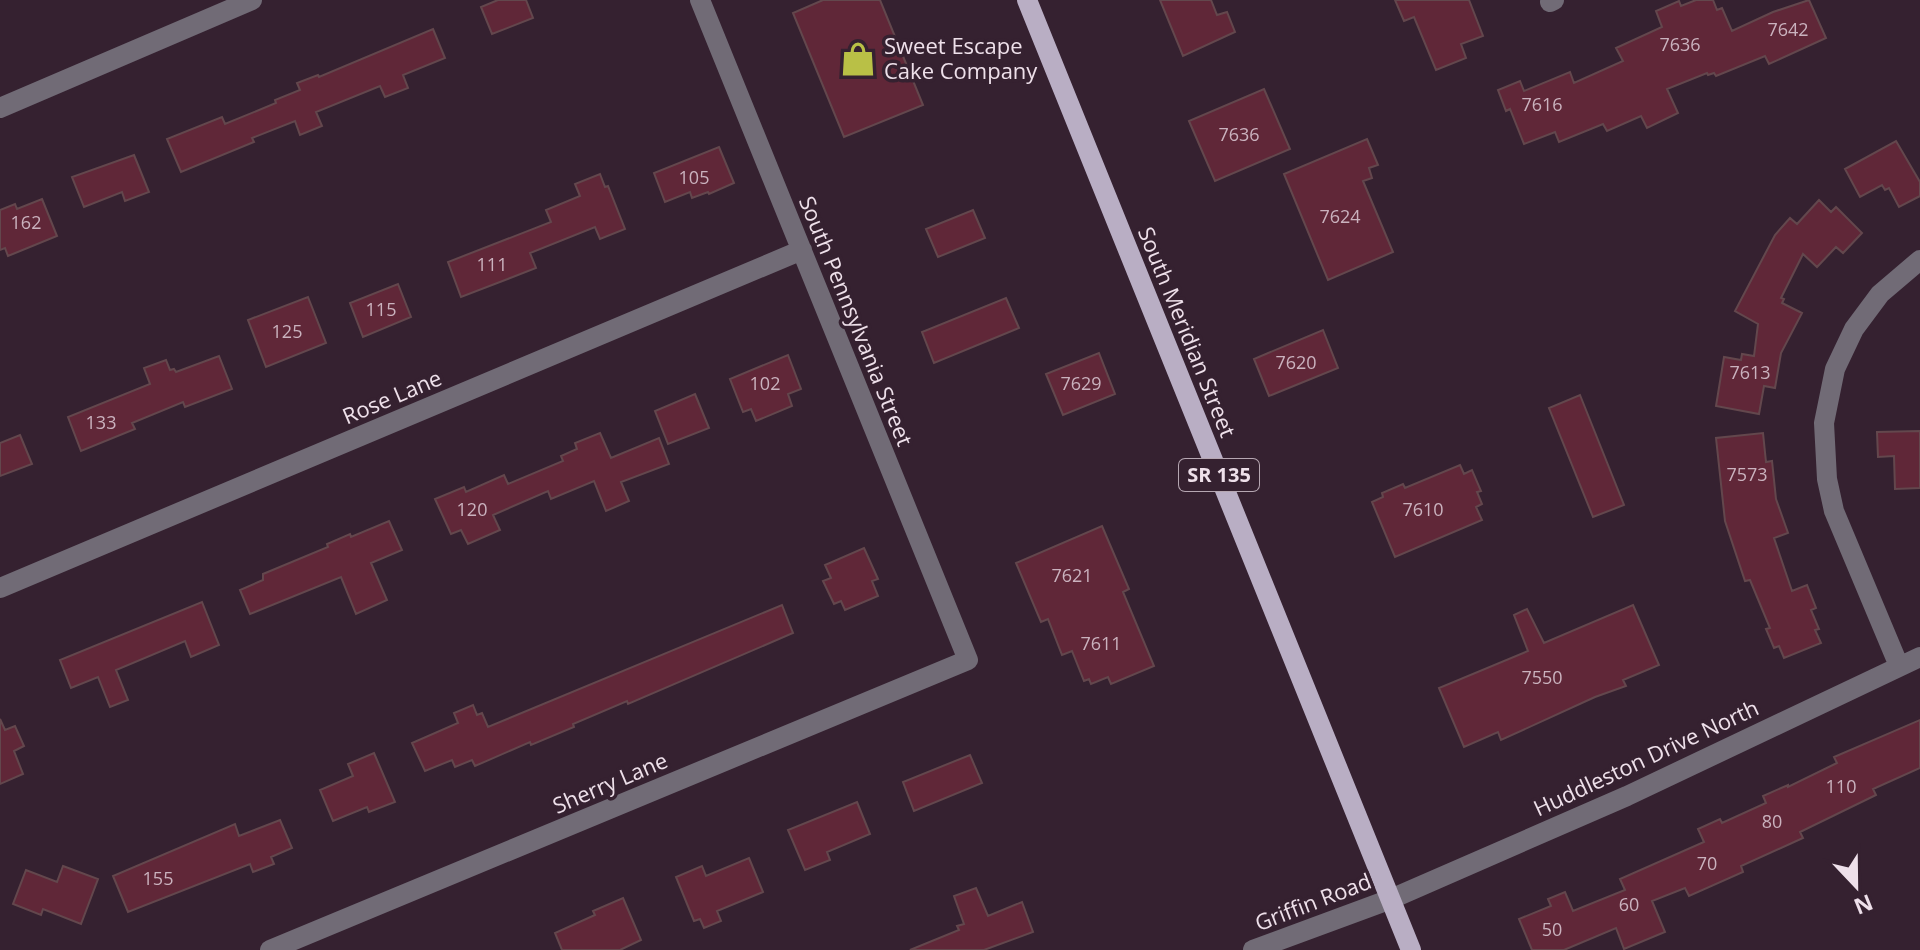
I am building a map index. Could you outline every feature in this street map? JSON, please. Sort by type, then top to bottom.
[{"type":"main road","name":"South Meridian Street","points":[[1027,0],[1411,950]]},
{"type":"street","points":[[0,108],[252,0]]},
{"type":"street","name":"South Pennsylvania Street","points":[[700,0],[968,660]]},
{"type":"street","name":"Rose Lane","points":[[0,588],[802,250]]},
{"type":"street","points":[[1899,666],[1831,500],[1824,457],[1824,423],[1835,369],[1854,329],[1880,294],[1920,260]]},
{"type":"street","name":"Huddleston Drive North","points":[[1391,899],[1627,796],[1920,657]]},
{"type":"street","name":"Sherry Lane","points":[[270,950],[968,660]]},
{"type":"street","name":"Griffin Road","points":[[1253,950],[1391,899]]},
{"type":"building","points":[[498,0],[526,0],[533,18],[492,34],[481,7]]},
{"type":"building","name":"Sweet Escape Cake Company","points":[[823,0],[880,0],[923,105],[844,137],[793,13]]},
{"type":"building","points":[[1160,0],[1211,0],[1217,15],[1227,12],[1235,32],[1183,56]]},
{"type":"building","points":[[1395,0],[1469,0],[1483,36],[1461,44],[1466,58],[1436,70],[1414,17],[1404,21]]},
{"type":"building","points":[[1696,0],[1713,0],[1717,10],[1722,8],[1732,31],[1809,0],[1826,38],[1769,64],[1765,56],[1716,76],[1707,73],[1667,89],[1678,113],[1647,128],[1641,116],[1607,131],[1603,124],[1559,142],[1555,132],[1524,144],[1510,109],[1506,111],[1498,90],[1520,81],[1524,91],[1570,72],[1574,83],[1623,61],[1616,48],[1662,27],[1656,11],[1679,1],[1681,6]]},
{"type":"building","points":[[433,29],[445,58],[403,75],[408,88],[385,97],[380,86],[316,112],[322,126],[300,135],[295,121],[252,138],[254,142],[181,172],[167,139],[222,117],[225,124],[276,103],[275,100],[300,90],[297,83],[319,77]]},
{"type":"building","points":[[1264,89],[1290,149],[1215,181],[1189,121]]},
{"type":"building","points":[[1367,139],[1378,165],[1369,168],[1372,178],[1363,181],[1393,252],[1328,280],[1284,174]]},
{"type":"building","points":[[1896,141],[1920,182],[1920,196],[1899,207],[1889,188],[1885,190],[1882,185],[1860,197],[1845,169]]},
{"type":"building","points":[[719,147],[734,183],[709,194],[692,198],[690,192],[665,202],[654,173]]},
{"type":"building","points":[[134,155],[149,192],[125,201],[122,192],[84,207],[72,177]]},
{"type":"building","points":[[600,174],[625,229],[600,239],[595,227],[530,253],[536,268],[461,297],[448,262],[551,222],[546,210],[580,196],[575,184]]},
{"type":"building","points":[[42,199],[57,236],[8,256],[5,248],[0,250],[0,210],[15,204],[17,209]]},
{"type":"building","points":[[1819,200],[1831,212],[1836,207],[1862,233],[1843,253],[1836,247],[1817,267],[1803,254],[1781,298],[1784,299],[1782,303],[1802,313],[1781,353],[1775,388],[1764,386],[1759,414],[1716,406],[1724,357],[1741,360],[1742,354],[1754,356],[1758,324],[1735,311],[1775,235],[1790,218],[1797,224]]},
{"type":"building","points":[[973,210],[985,238],[938,257],[926,229]]},
{"type":"building","points":[[398,284],[411,317],[363,337],[350,303]]},
{"type":"building","points":[[308,297],[326,343],[266,367],[248,320]]},
{"type":"building","points":[[1006,298],[1019,328],[934,363],[922,332]]},
{"type":"building","points":[[1323,330],[1338,368],[1269,396],[1254,359]]},
{"type":"building","points":[[1099,353],[1115,394],[1063,415],[1046,374]]},
{"type":"building","points":[[788,355],[801,389],[788,394],[792,406],[756,421],[751,409],[743,412],[730,379]]},
{"type":"building","points":[[219,356],[232,389],[185,407],[183,402],[132,423],[135,429],[81,451],[68,417],[150,384],[144,368],[166,360],[170,370],[176,372]]},
{"type":"building","points":[[695,394],[709,428],[668,444],[655,411]]},
{"type":"building","points":[[1580,395],[1624,505],[1593,517],[1549,408]]},
{"type":"building","points":[[1920,431],[1920,488],[1895,489],[1894,456],[1878,457],[1877,432]]},
{"type":"building","points":[[600,433],[611,458],[659,438],[669,464],[621,482],[629,501],[606,511],[594,481],[551,499],[548,491],[493,515],[500,530],[468,544],[461,530],[451,534],[435,499],[464,487],[466,492],[504,475],[508,484],[563,461],[561,456],[577,449],[575,443]]},
{"type":"building","points":[[1763,433],[1766,462],[1772,461],[1776,499],[1788,533],[1774,538],[1792,591],[1807,585],[1816,608],[1811,610],[1821,643],[1784,658],[1779,646],[1774,648],[1766,629],[1770,628],[1750,580],[1745,581],[1725,521],[1716,438]]},
{"type":"building","points":[[20,435],[32,464],[0,476],[0,443]]},
{"type":"building","points":[[1460,465],[1464,474],[1472,470],[1481,491],[1477,492],[1482,504],[1476,507],[1482,520],[1395,557],[1372,502],[1383,497],[1382,493],[1403,484],[1405,488]]},
{"type":"building","points":[[389,521],[402,550],[371,563],[387,600],[356,614],[341,577],[250,614],[240,590],[263,580],[263,574],[328,547],[327,544],[350,534],[351,537]]},
{"type":"building","points":[[1102,526],[1129,589],[1123,592],[1154,666],[1111,684],[1108,677],[1091,684],[1089,679],[1084,681],[1072,651],[1062,655],[1048,619],[1041,622],[1016,563]]},
{"type":"building","points":[[864,548],[878,579],[872,581],[878,596],[845,610],[841,601],[834,604],[823,581],[831,578],[825,565]]},
{"type":"building","points":[[202,602],[219,645],[191,657],[185,641],[116,670],[128,700],[110,707],[98,677],[71,688],[60,660]]},
{"type":"building","points":[[782,605],[793,633],[475,766],[472,760],[455,767],[452,760],[425,771],[412,743],[458,723],[454,713],[473,705],[477,715],[482,713],[488,727]]},
{"type":"building","points":[[1633,605],[1659,665],[1623,680],[1626,686],[1501,740],[1498,732],[1464,747],[1439,688],[1528,651],[1514,615],[1527,609],[1544,643]]},
{"type":"building","points":[[0,719],[5,730],[15,726],[24,746],[14,751],[23,774],[0,784]]},
{"type":"building","points":[[1920,720],[1920,768],[1873,789],[1876,795],[1800,832],[1803,838],[1741,866],[1743,872],[1689,896],[1685,888],[1652,901],[1665,932],[1624,949],[1616,928],[1564,950],[1532,950],[1519,919],[1551,906],[1548,899],[1565,892],[1573,911],[1625,890],[1620,879],[1704,842],[1698,829],[1720,819],[1722,823],[1766,803],[1763,796],[1837,763],[1834,757]]},
{"type":"building","points":[[374,753],[395,802],[369,812],[367,807],[333,821],[320,790],[353,776],[348,764]]},
{"type":"building","points":[[970,755],[982,783],[914,811],[903,782]]},
{"type":"building","points":[[857,802],[870,834],[827,852],[830,860],[805,870],[788,830]]},
{"type":"building","points":[[280,820],[292,848],[271,857],[274,864],[253,872],[250,864],[128,912],[113,876],[235,824],[239,836]]},
{"type":"building","points":[[749,858],[763,892],[717,911],[721,921],[704,928],[700,919],[694,921],[676,877],[702,866],[706,876]]},
{"type":"building","points":[[63,866],[98,879],[81,924],[43,909],[41,915],[13,904],[26,870],[57,882]]},
{"type":"building","points":[[976,888],[988,916],[1022,902],[1033,932],[984,950],[910,950],[959,930],[957,926],[964,924],[954,896]]},
{"type":"building","points":[[623,898],[641,940],[620,950],[562,950],[555,933]]},
{"type":"place","name":"Sweet Escape Cake Company","points":[[858,59]]}]
